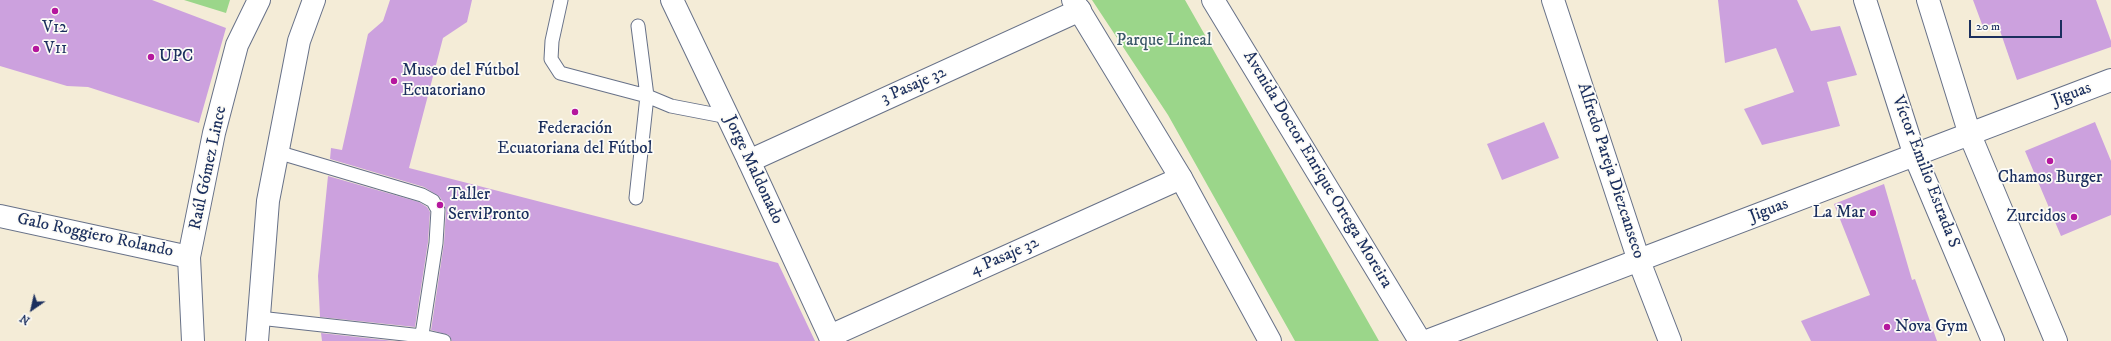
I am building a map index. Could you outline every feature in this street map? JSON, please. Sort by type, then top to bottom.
[{"type":"street","points":[[238,46],[250,0]]},
{"type":"street","name":"Raúl Gómez Lince","points":[[193,341],[189,257],[214,133],[238,46],[259,0]]},
{"type":"street","points":[[257,341],[268,201],[299,41],[314,0]]},
{"type":"street","points":[[299,41],[328,0]]},
{"type":"street","name":"Jorge Maldonado","points":[[672,0],[831,338]]},
{"type":"street","name":"Avenida Doctor Enrique Ortega Moreira","points":[[1213,0],[1420,341]]},
{"type":"street","name":"Alfredo Pareja Diezcanseco","points":[[1553,0],[1639,261],[1670,341]]},
{"type":"street","name":"Víctor Emilio Estrada S","points":[[1864,0],[1915,156],[1993,341]]},
{"type":"street","points":[[1928,0],[1970,135],[2056,341]]},
{"type":"street","points":[[1076,5],[1181,178],[1270,341]]},
{"type":"street","name":"3 Pasaje 32","points":[[749,161],[1076,5]]},
{"type":"street","name":"Jiguas","points":[[1427,341],[2111,80]]},
{"type":"street","name":"4 Pasaje 32","points":[[831,338],[1181,178]]},
{"type":"street","name":"Galo Roggiero Rolando","points":[[2,217],[189,257]]},
{"type":"lane","points":[[560,0],[552,42],[551,60],[560,73],[646,96],[671,106],[728,117]]},
{"type":"lane","points":[[636,198],[646,96],[638,26]]},
{"type":"lane","points":[[278,152],[422,195],[433,201],[438,210],[436,243],[421,339]]},
{"type":"lane","points":[[259,318],[444,341]]},
{"type":"green space","points":[[184,0],[230,0],[226,13]]},
{"type":"green space","name":"Parque Lineal","points":[[1092,0],[1185,0],[1379,341],[1295,341],[1168,115]]},
{"type":"building","name":"UPC","points":[[0,0],[152,0],[226,28],[199,123],[88,87],[67,86],[0,66]]},
{"type":"building","name":"Taller ServiPronto","points":[[390,0],[472,0],[467,22],[443,38],[409,168],[778,263],[815,341],[452,341],[449,335],[431,330],[444,243],[446,210],[440,197],[424,187],[330,159],[331,148],[342,150],[368,34],[383,21]]},
{"type":"building","points":[[1718,0],[1797,0],[1811,31],[1840,26],[1857,75],[1827,82],[1840,126],[1762,145],[1744,109],[1794,92],[1776,48],[1725,63]]},
{"type":"building","points":[[1973,0],[2096,0],[2111,41],[2111,47],[2017,80],[1997,22],[1983,27]]},
{"type":"building","points":[[1544,122],[1559,158],[1502,180],[1487,144]]},
{"type":"building","points":[[2095,122],[2111,161],[2111,215],[2061,236],[2025,151]]},
{"type":"building","points":[[328,176],[419,202],[427,207],[430,212],[428,242],[415,327],[320,317],[318,276]]},
{"type":"building","points":[[1884,184],[1912,280],[1915,279],[1937,341],[1811,341],[1801,321],[1870,295],[1834,204]]},
{"type":"building","points":[[321,333],[394,341],[322,341]]},
{"type":"place","name":"V12","points":[[55,11]]},
{"type":"place","name":"V11","points":[[36,49]]},
{"type":"place","name":"UPC","points":[[151,57]]},
{"type":"place","name":"Museo del Fútbol Ecuatoriano","points":[[394,81]]},
{"type":"place","name":"Federación Ecuatoriana del Fútbol","points":[[575,112]]},
{"type":"place","name":"Chamos Burger","points":[[2050,161]]},
{"type":"place","name":"Taller ServiPronto","points":[[440,205]]},
{"type":"place","name":"La Mar","points":[[1873,213]]},
{"type":"place","name":"Zurcidos","points":[[2074,217]]},
{"type":"place","name":"Nova Gym","points":[[1887,327]]}]
